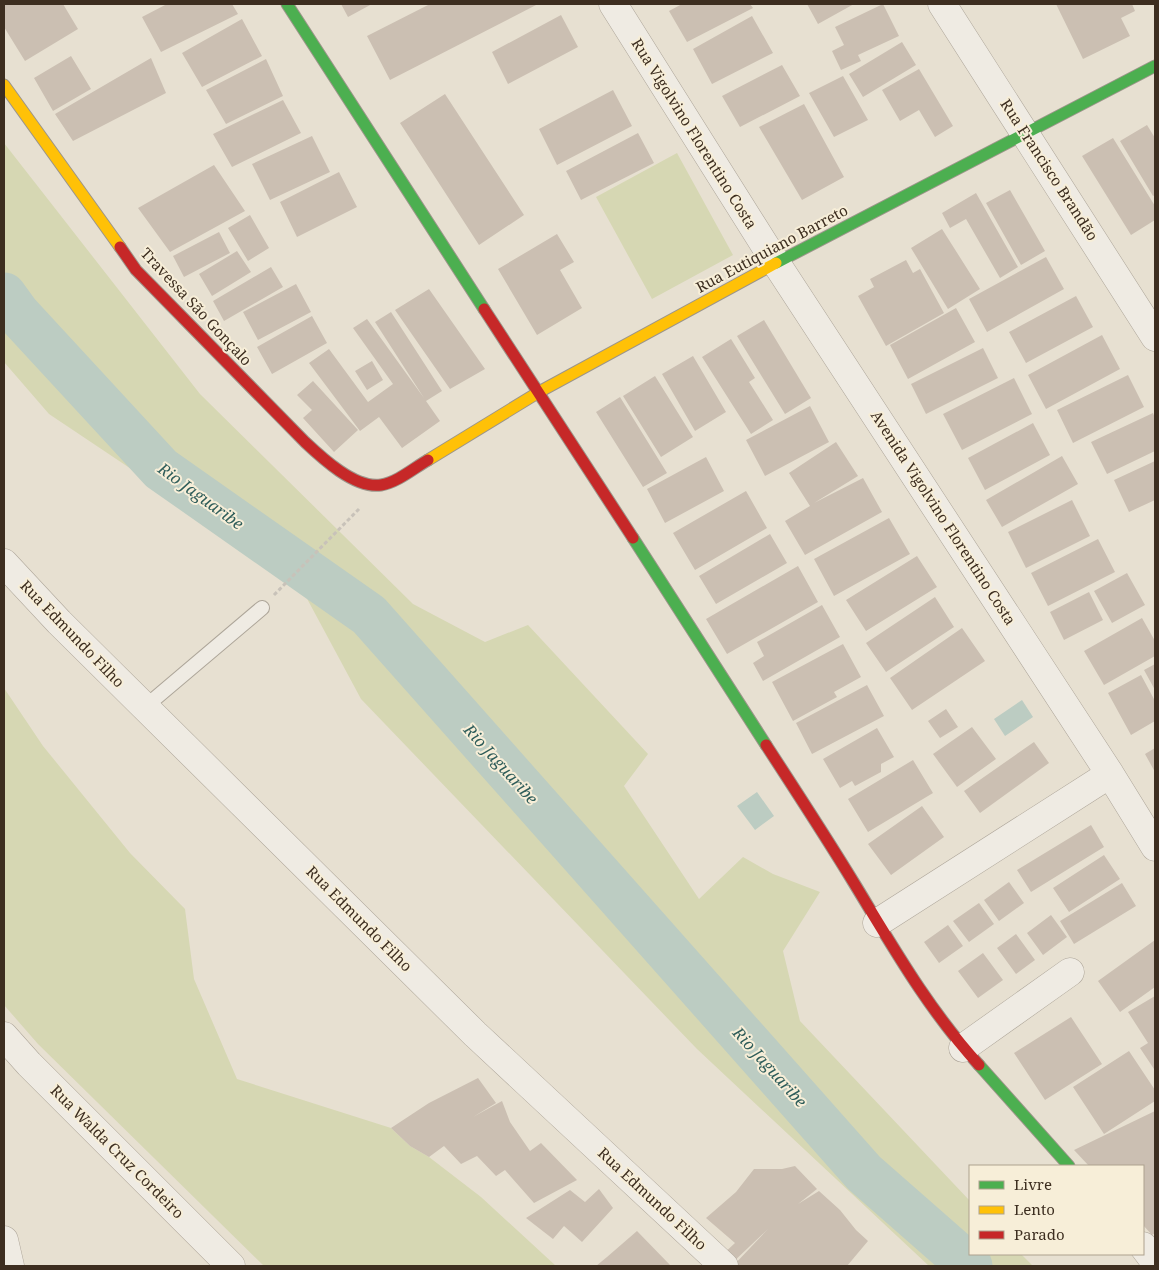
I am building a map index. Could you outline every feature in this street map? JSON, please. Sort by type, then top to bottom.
[{"type":"street","points":[[287,4],[821,828],[914,982],[963,1048],[1067,1165]]},
{"type":"street","name":"Rua Vigolvino Florentino Costa","points":[[613,4],[776,263]]},
{"type":"street","name":"Rua Francisco Brandão","points":[[942,4],[1155,337]]},
{"type":"street","name":"Rua Eutiquiano Barreto","points":[[410,470],[539,392],[776,263],[1155,66]]},
{"type":"street","name":"Travessa São Gonçalo","points":[[4,85],[136,270],[305,442],[343,473],[368,484],[380,485],[395,480],[410,470]]},
{"type":"street","name":"Avenida Vigolvino Florentino Costa","points":[[776,263],[1110,774]]},
{"type":"street","name":"Rua Edmundo Filho","points":[[4,563],[59,622],[475,1034],[724,1266]]},
{"type":"street","points":[[877,923],[1110,774],[1155,847]]},
{"type":"street","points":[[963,1048],[1070,972]]},
{"type":"street","name":"Rua Walda Cruz Cordeiro","points":[[4,1036],[16,1067],[231,1266]]},
{"type":"street","points":[[4,1240],[10,1266]]},
{"type":"street","points":[[1144,1247],[1155,1262]]},
{"type":"lane","points":[[145,707],[262,608]]},
{"type":"path","points":[[262,608],[344,525]]},
{"type":"green space","points":[[4,143],[200,394],[413,604],[485,642],[528,625],[648,754],[624,786],[699,899],[743,857],[773,874],[820,892],[783,951],[800,1021],[969,1200],[969,1255],[1022,1255],[1033,1266],[929,1266],[697,1049],[361,699],[297,580],[49,414],[4,362]]},
{"type":"green space","points":[[677,153],[733,255],[652,299],[596,197]]},
{"type":"green space","points":[[4,688],[43,746],[130,853],[185,909],[194,979],[237,1079],[391,1128],[410,1146],[429,1157],[481,1197],[556,1266],[264,1266],[38,1044],[4,1005]]},
{"type":"shaded area","points":[[1022,700],[1033,717],[1005,736],[994,719]]},
{"type":"shaded area","points":[[757,792],[774,816],[755,830],[737,806]]},
{"type":"building","points":[[4,4],[63,4],[78,29],[25,61],[4,27]]},
{"type":"building","points":[[167,4],[232,4],[238,14],[161,52],[142,17]]},
{"type":"building","points":[[341,4],[372,4],[348,17]]},
{"type":"building","points":[[430,4],[538,4],[390,80],[367,36]]},
{"type":"building","points":[[682,4],[750,4],[753,8],[687,42],[669,11]]},
{"type":"building","points":[[807,4],[854,4],[818,24]]},
{"type":"building","points":[[883,4],[899,36],[858,55],[861,61],[841,70],[832,51],[844,45],[835,27]]},
{"type":"building","points":[[1056,4],[1132,4],[1135,11],[1121,18],[1130,36],[1083,59]]},
{"type":"building","points":[[561,15],[578,47],[508,84],[492,52]]},
{"type":"building","points":[[752,16],[773,53],[712,84],[693,49]]},
{"type":"building","points":[[242,19],[262,56],[202,87],[182,53]]},
{"type":"building","points":[[902,42],[916,65],[863,97],[849,74]]},
{"type":"building","points":[[71,56],[91,89],[53,111],[34,78]]},
{"type":"building","points":[[151,58],[166,93],[73,141],[55,114]]},
{"type":"building","points":[[266,59],[283,96],[226,124],[206,90]]},
{"type":"building","points":[[782,65],[800,96],[740,127],[722,96]]},
{"type":"building","points":[[919,69],[953,126],[935,137],[919,110],[900,121],[882,90]]},
{"type":"building","points":[[843,76],[868,120],[834,137],[809,93]]},
{"type":"building","points":[[613,90],[632,126],[557,165],[539,129]]},
{"type":"building","points":[[445,94],[524,215],[479,245],[400,123]]},
{"type":"building","points":[[283,100],[301,133],[232,167],[213,134]]},
{"type":"building","points":[[804,104],[844,177],[802,200],[759,127]]},
{"type":"building","points":[[1147,125],[1155,138],[1155,195],[1153,196],[1120,141]]},
{"type":"building","points":[[638,133],[654,163],[581,200],[566,171]]},
{"type":"building","points":[[312,136],[330,172],[270,200],[252,164]]},
{"type":"building","points":[[1113,138],[1155,206],[1155,220],[1131,235],[1082,156]]},
{"type":"building","points":[[214,165],[245,211],[170,252],[138,208]]},
{"type":"building","points":[[339,172],[357,207],[297,237],[280,202]]},
{"type":"building","points":[[1010,190],[1045,251],[1021,265],[986,203]]},
{"type":"building","points":[[976,193],[1018,267],[1000,278],[966,219],[950,228],[942,213]]},
{"type":"building","points":[[250,215],[269,248],[248,261],[228,228]]},
{"type":"building","points":[[942,229],[980,289],[948,309],[911,248]]},
{"type":"building","points":[[219,232],[230,253],[184,277],[173,256]]},
{"type":"building","points":[[557,234],[574,262],[560,270],[582,308],[537,335],[498,269]]},
{"type":"building","points":[[237,251],[251,272],[212,296],[199,274]]},
{"type":"building","points":[[1046,257],[1064,289],[987,332],[969,299]]},
{"type":"building","points":[[906,260],[913,273],[920,269],[944,313],[886,346],[858,296],[874,287],[870,279]]},
{"type":"building","points":[[271,267],[283,287],[224,321],[213,301]]},
{"type":"building","points":[[296,284],[311,312],[258,340],[243,312]]},
{"type":"building","points":[[429,289],[485,369],[450,389],[395,310]]},
{"type":"building","points":[[1076,296],[1093,327],[1026,363],[1009,332]]},
{"type":"building","points":[[956,308],[975,342],[908,379],[890,345]]},
{"type":"building","points":[[391,312],[442,391],[426,401],[440,421],[402,448],[379,417],[360,431],[309,363],[329,349],[368,402],[393,384],[353,328],[367,319],[424,398],[375,322]]},
{"type":"building","points":[[312,316],[327,343],[272,374],[257,347]]},
{"type":"building","points":[[764,320],[811,398],[785,414],[737,336]]},
{"type":"building","points":[[1102,335],[1120,369],[1046,409],[1028,375]]},
{"type":"building","points":[[731,339],[755,378],[749,382],[773,420],[751,434],[702,357]]},
{"type":"building","points":[[983,348],[998,378],[926,414],[911,384]]},
{"type":"building","points":[[693,356],[726,412],[695,431],[662,374]]},
{"type":"building","points":[[372,361],[383,380],[367,390],[355,371]]},
{"type":"building","points":[[1128,375],[1144,407],[1073,443],[1057,410]]},
{"type":"building","points":[[655,376],[693,437],[661,457],[623,396]]},
{"type":"building","points":[[1014,378],[1032,414],[962,450],[943,414]]},
{"type":"building","points":[[313,381],[358,430],[334,452],[303,418],[312,410],[297,395]]},
{"type":"building","points":[[620,397],[667,473],[643,487],[596,412]]},
{"type":"building","points":[[810,406],[829,442],[765,476],[746,440]]},
{"type":"building","points":[[1153,413],[1155,418],[1155,451],[1107,474],[1091,442]]},
{"type":"building","points":[[1033,423],[1050,455],[985,490],[968,458]]},
{"type":"building","points":[[836,442],[858,476],[814,503],[863,478],[882,512],[805,555],[785,521],[810,506],[789,473]]},
{"type":"building","points":[[1062,456],[1078,484],[1002,527],[986,500]]},
{"type":"building","points":[[706,457],[724,491],[665,523],[647,489]]},
{"type":"building","points":[[1155,461],[1155,500],[1129,512],[1114,480]]},
{"type":"building","points":[[746,491],[767,528],[695,570],[673,533]]},
{"type":"building","points":[[1072,500],[1090,536],[1026,568],[1008,532]]},
{"type":"building","points":[[889,518],[910,554],[834,596],[814,559]]},
{"type":"building","points":[[770,534],[787,563],[716,604],[699,576]]},
{"type":"building","points":[[1098,539],[1115,572],[1048,606],[1031,573]]},
{"type":"building","points":[[917,556],[937,587],[866,631],[846,600]]},
{"type":"building","points":[[798,566],[818,602],[727,654],[706,619]]},
{"type":"building","points":[[1127,573],[1145,605],[1112,623],[1094,591]]},
{"type":"building","points":[[1089,592],[1103,620],[1064,640],[1050,612]]},
{"type":"building","points":[[935,597],[954,627],[886,672],[866,643]]},
{"type":"building","points":[[822,605],[840,637],[763,681],[753,663],[764,656],[757,642]]},
{"type":"building","points":[[1142,618],[1155,641],[1155,656],[1104,685],[1084,651]]},
{"type":"building","points":[[962,628],[985,661],[912,710],[890,678]]},
{"type":"building","points":[[843,644],[861,677],[834,692],[837,697],[793,721],[772,682]]},
{"type":"building","points":[[1155,664],[1155,690],[1144,670]]},
{"type":"building","points":[[1141,675],[1155,701],[1155,721],[1131,735],[1108,693]]},
{"type":"building","points":[[867,685],[884,716],[812,754],[796,723]]},
{"type":"building","points":[[946,709],[958,727],[940,738],[928,721]]},
{"type":"building","points":[[972,727],[996,759],[957,787],[933,754]]},
{"type":"building","points":[[877,728],[894,757],[881,764],[881,772],[855,786],[852,781],[840,788],[823,759]]},
{"type":"building","points":[[1034,742],[1049,763],[980,813],[964,791]]},
{"type":"building","points":[[1155,748],[1155,772],[1145,754]]},
{"type":"building","points":[[913,760],[933,793],[868,832],[848,799]]},
{"type":"building","points":[[922,806],[944,837],[891,875],[868,844]]},
{"type":"building","points":[[1091,825],[1104,847],[1031,892],[1017,870]]},
{"type":"building","points":[[1104,855],[1120,879],[1069,912],[1053,888]]},
{"type":"building","points":[[1009,882],[1024,903],[999,921],[984,900]]},
{"type":"building","points":[[1122,883],[1136,906],[1074,944],[1060,921]]},
{"type":"building","points":[[979,903],[994,924],[969,942],[953,921]]},
{"type":"building","points":[[1051,915],[1067,937],[1043,955],[1027,933]]},
{"type":"building","points":[[948,925],[963,946],[939,963],[924,942]]},
{"type":"building","points":[[1016,934],[1035,960],[1016,974],[997,948]]},
{"type":"building","points":[[1155,940],[1155,987],[1120,1012],[1098,981]]},
{"type":"building","points":[[983,953],[1003,980],[978,998],[958,971]]},
{"type":"building","points":[[1155,996],[1154,1069],[1140,1048],[1148,1043],[1128,1012]]},
{"type":"building","points":[[1071,1017],[1102,1064],[1045,1100],[1014,1053]]},
{"type":"building","points":[[1129,1051],[1155,1090],[1155,1101],[1104,1134],[1073,1087]]},
{"type":"building","points":[[478,1078],[496,1103],[473,1117],[502,1101],[510,1122],[530,1151],[541,1143],[577,1180],[534,1203],[505,1170],[496,1176],[477,1156],[461,1164],[444,1146],[429,1157],[410,1146],[391,1128],[429,1103]]},
{"type":"building","points":[[1155,1111],[1155,1233],[1152,1235],[1144,1226],[1144,1165],[1088,1165],[1074,1150]]},
{"type":"building","points":[[795,1166],[817,1189],[798,1204],[819,1191],[840,1210],[856,1230],[868,1241],[847,1266],[733,1266],[768,1229],[730,1265],[720,1257],[735,1243],[706,1218],[736,1192],[754,1169],[782,1169]]},
{"type":"building","points":[[599,1189],[613,1208],[582,1242],[564,1226],[553,1239],[526,1218],[570,1190],[585,1202]]},
{"type":"building","points":[[637,1231],[671,1266],[596,1266],[607,1257]]},
{"type":"waterway","name":"Rio Jaguaribe","points":[[4,295],[17,313],[161,469],[369,615],[864,1173],[970,1266]]},
{"type":"traffic: fast","points":[[287,4],[484,309]]},
{"type":"traffic: fast","points":[[776,263],[1155,66]]},
{"type":"traffic: fast","points":[[633,538],[766,745]]},
{"type":"traffic: fast","points":[[979,1065],[1068,1165]]},
{"type":"traffic: slow","points":[[4,85],[120,247]]},
{"type":"traffic: slow","points":[[428,460],[539,392],[776,263]]},
{"type":"traffic: jam","points":[[120,247],[136,270],[305,442],[340,471],[361,482],[381,485],[400,478],[428,460]]},
{"type":"traffic: jam","points":[[484,309],[633,538]]},
{"type":"traffic: jam","points":[[766,745],[833,848],[927,1000],[979,1065]]}]
